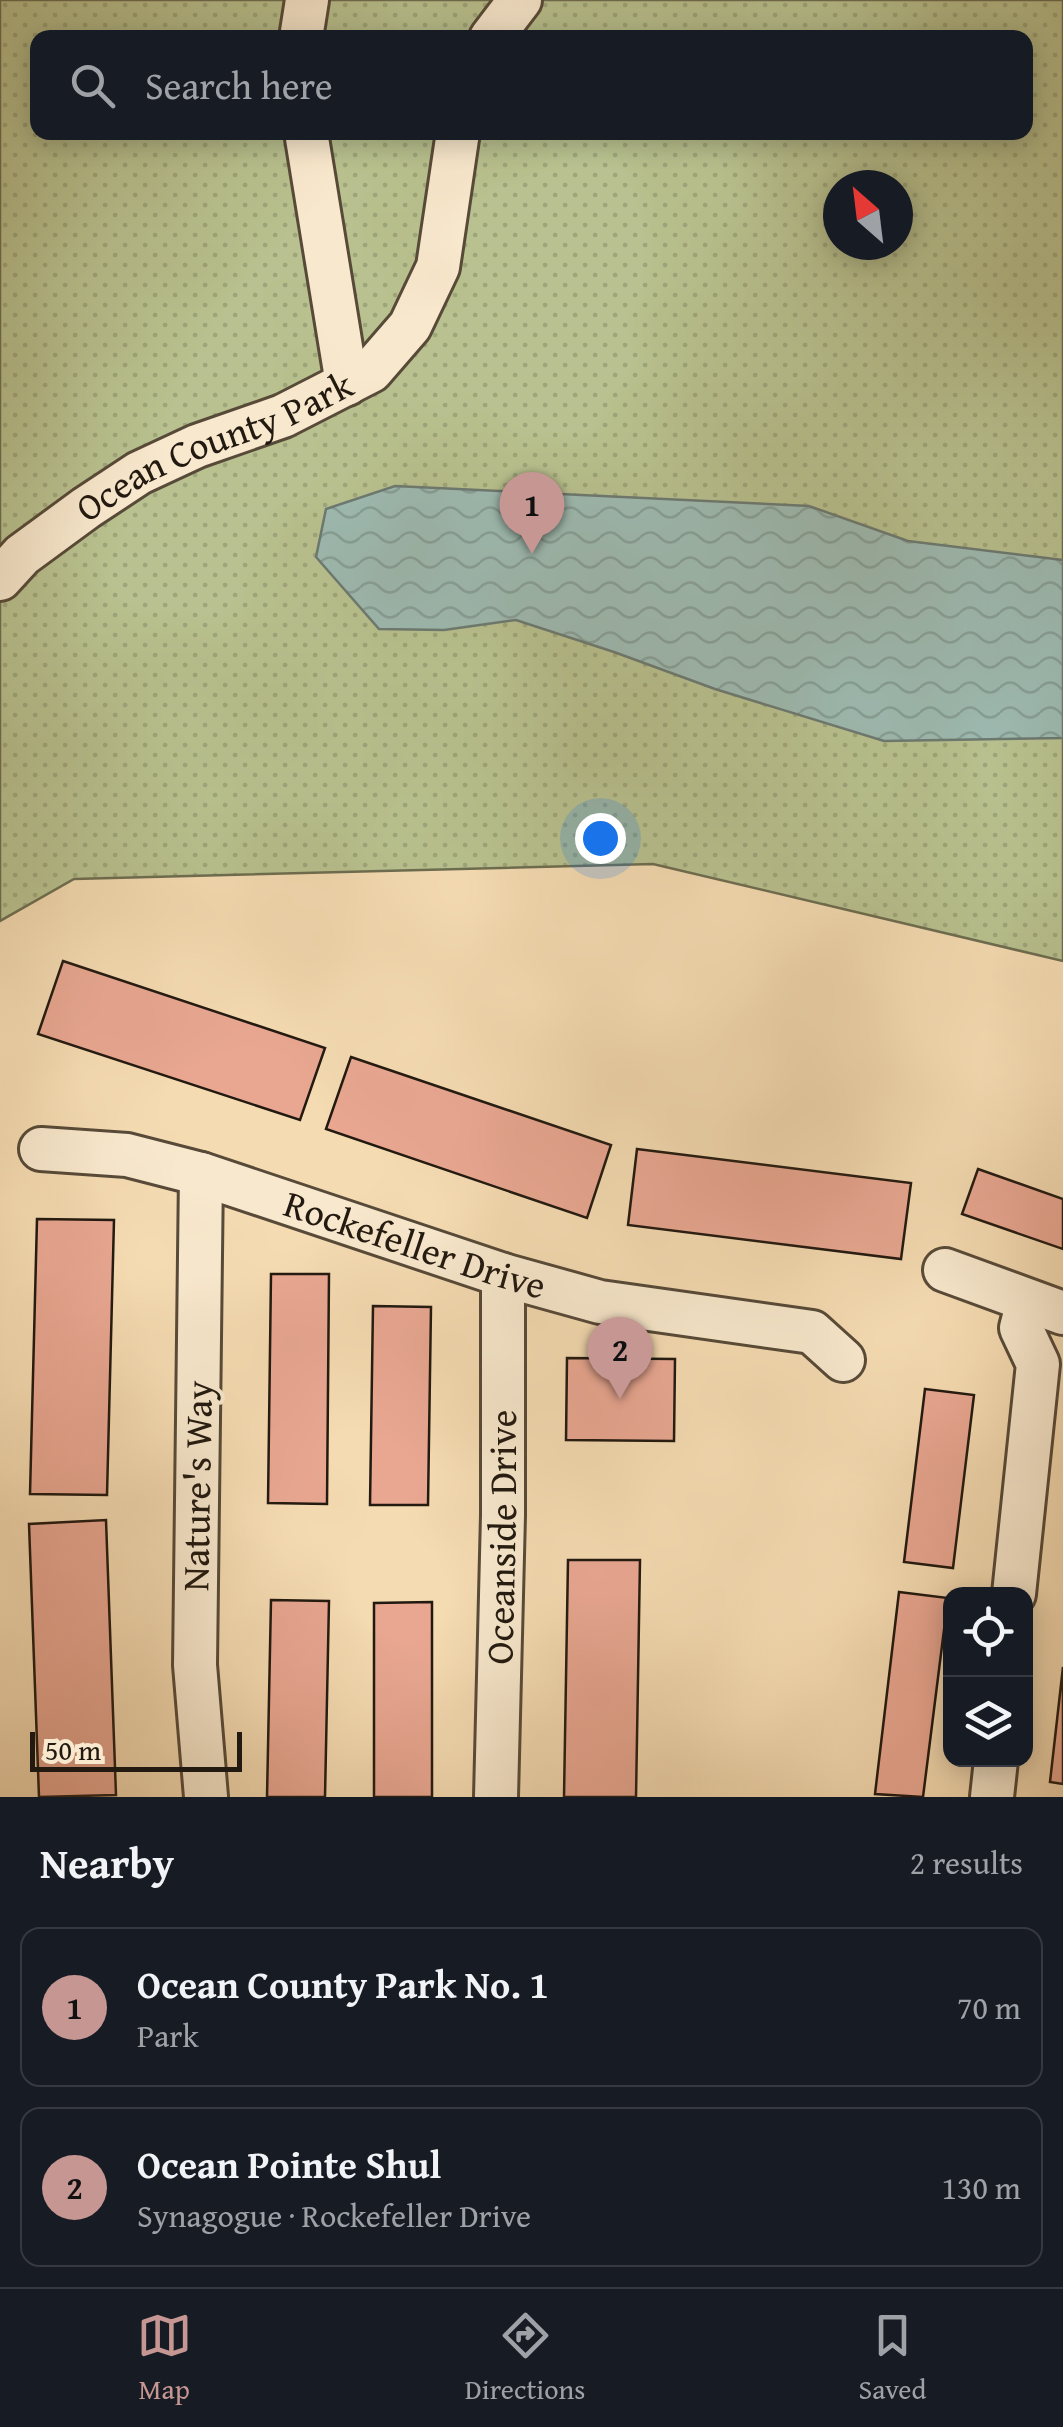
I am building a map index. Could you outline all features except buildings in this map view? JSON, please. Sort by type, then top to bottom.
[{"type":"street","points":[[302,30],[307,0]]},
{"type":"street","points":[[497,30],[520,0]]},
{"type":"street","points":[[307,140],[346,384]]},
{"type":"street","name":"Ocean County Park","points":[[0,578],[22,555],[139,473],[197,446],[283,416],[372,371],[410,326],[438,267],[457,140]]},
{"type":"street","name":"Rockefeller Drive","points":[[41,1149],[127,1155],[201,1174],[503,1275],[600,1302],[812,1332],[843,1360]]},
{"type":"street","name":"Nature's Way","points":[[201,1174],[195,1665],[206,1797]]},
{"type":"street","points":[[945,1270],[1046,1307],[1021,1328],[1038,1364],[1015,1587]]},
{"type":"street","name":"Oceanside Drive","points":[[496,1797],[503,1515],[503,1275]]},
{"type":"street","points":[[992,1797],[995,1767]]},
{"type":"green space","points":[[0,0],[1063,0],[1063,961],[653,864],[74,879],[0,921]]},
{"type":"water","points":[[395,486],[809,506],[908,541],[1063,560],[1063,738],[884,741],[715,689],[516,620],[444,630],[379,629],[316,557],[326,509]]},
{"type":"place","name":"Ocean County Park No. 1","points":[[532,554]]},
{"type":"place","name":"Ocean Pointe Shul","points":[[620,1399]]}]
